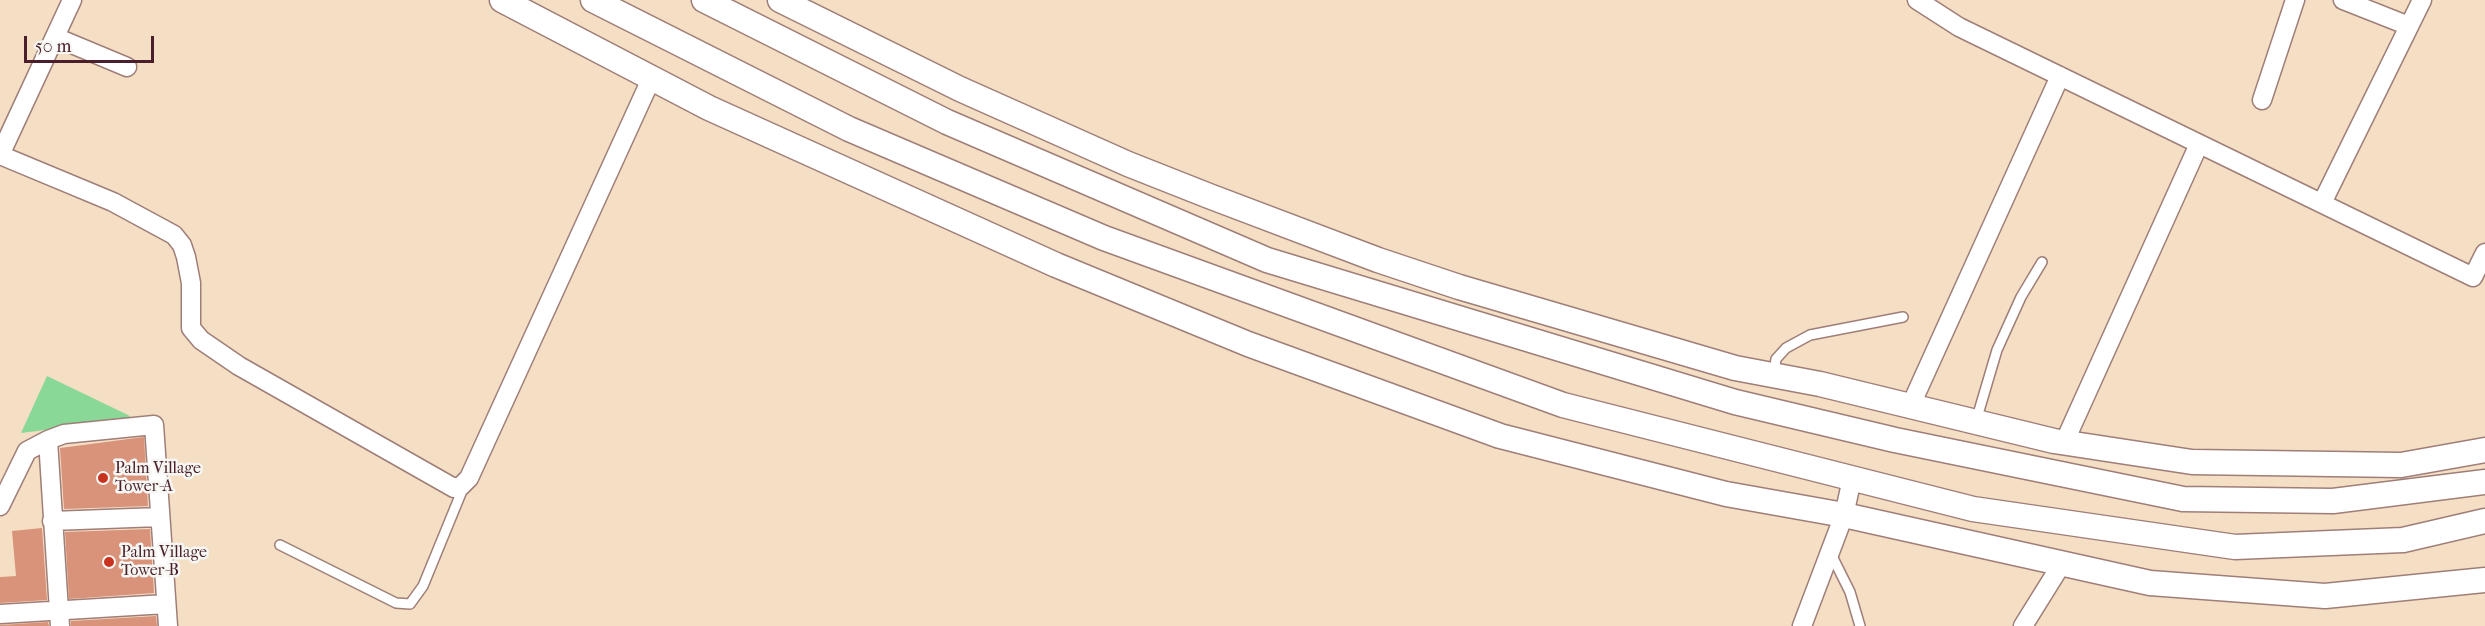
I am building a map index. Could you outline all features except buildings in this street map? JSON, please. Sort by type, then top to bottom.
[{"type":"street","points":[[72,0],[0,155],[113,202],[174,235],[182,245],[186,257],[190,283],[191,328],[194,334],[215,351],[454,488],[465,483],[652,77]]},
{"type":"street","points":[[502,0],[709,108],[1056,265],[1335,378],[1500,436],[1726,494],[1844,515],[2150,583],[2325,596],[2485,580]]},
{"type":"street","points":[[593,0],[849,129],[1104,238],[1563,405],[1973,509],[2235,547],[2403,540],[2485,521]]},
{"type":"street","points":[[704,0],[946,122],[1267,260],[1735,402],[1906,443],[2183,499],[2333,501],[2485,482]]},
{"type":"street","points":[[780,0],[960,89],[1128,164],[1378,260],[1636,341],[1735,368],[2064,443],[2192,462],[2261,465],[2401,465],[2485,450]]},
{"type":"street","points":[[1917,0],[1959,27],[2322,203],[2482,268]]},
{"type":"street","points":[[2262,100],[2295,0]]},
{"type":"street","points":[[2343,0],[2409,26]]},
{"type":"street","points":[[2322,203],[2422,0]]},
{"type":"street","points":[[55,37],[127,67]]},
{"type":"street","points":[[1910,407],[2060,76]]},
{"type":"street","points":[[2064,443],[2199,144]]},
{"type":"street","points":[[0,506],[27,451],[64,434],[154,425],[168,626]]},
{"type":"street","points":[[48,440],[60,618]]},
{"type":"street","points":[[1802,626],[1844,515],[1852,479]]},
{"type":"street","points":[[52,521],[159,516]]},
{"type":"street","points":[[2023,626],[2061,565]]},
{"type":"street","points":[[0,614],[60,618],[166,604]]},
{"type":"lane","points":[[1976,423],[1996,350],[2021,297],[2042,262]]},
{"type":"lane","points":[[1773,375],[1776,359],[1786,348],[1810,335],[1903,317]]},
{"type":"lane","points":[[280,545],[396,603],[410,604],[423,586],[465,483]]},
{"type":"lane","points":[[1830,551],[1850,592],[1860,626]]},
{"type":"green space","points":[[47,376],[128,415],[133,419],[21,433]]},
{"type":"place","name":"Palm Village Tower-A","points":[[103,478]]},
{"type":"place","name":"Palm Village Tower-B","points":[[109,562]]}]
